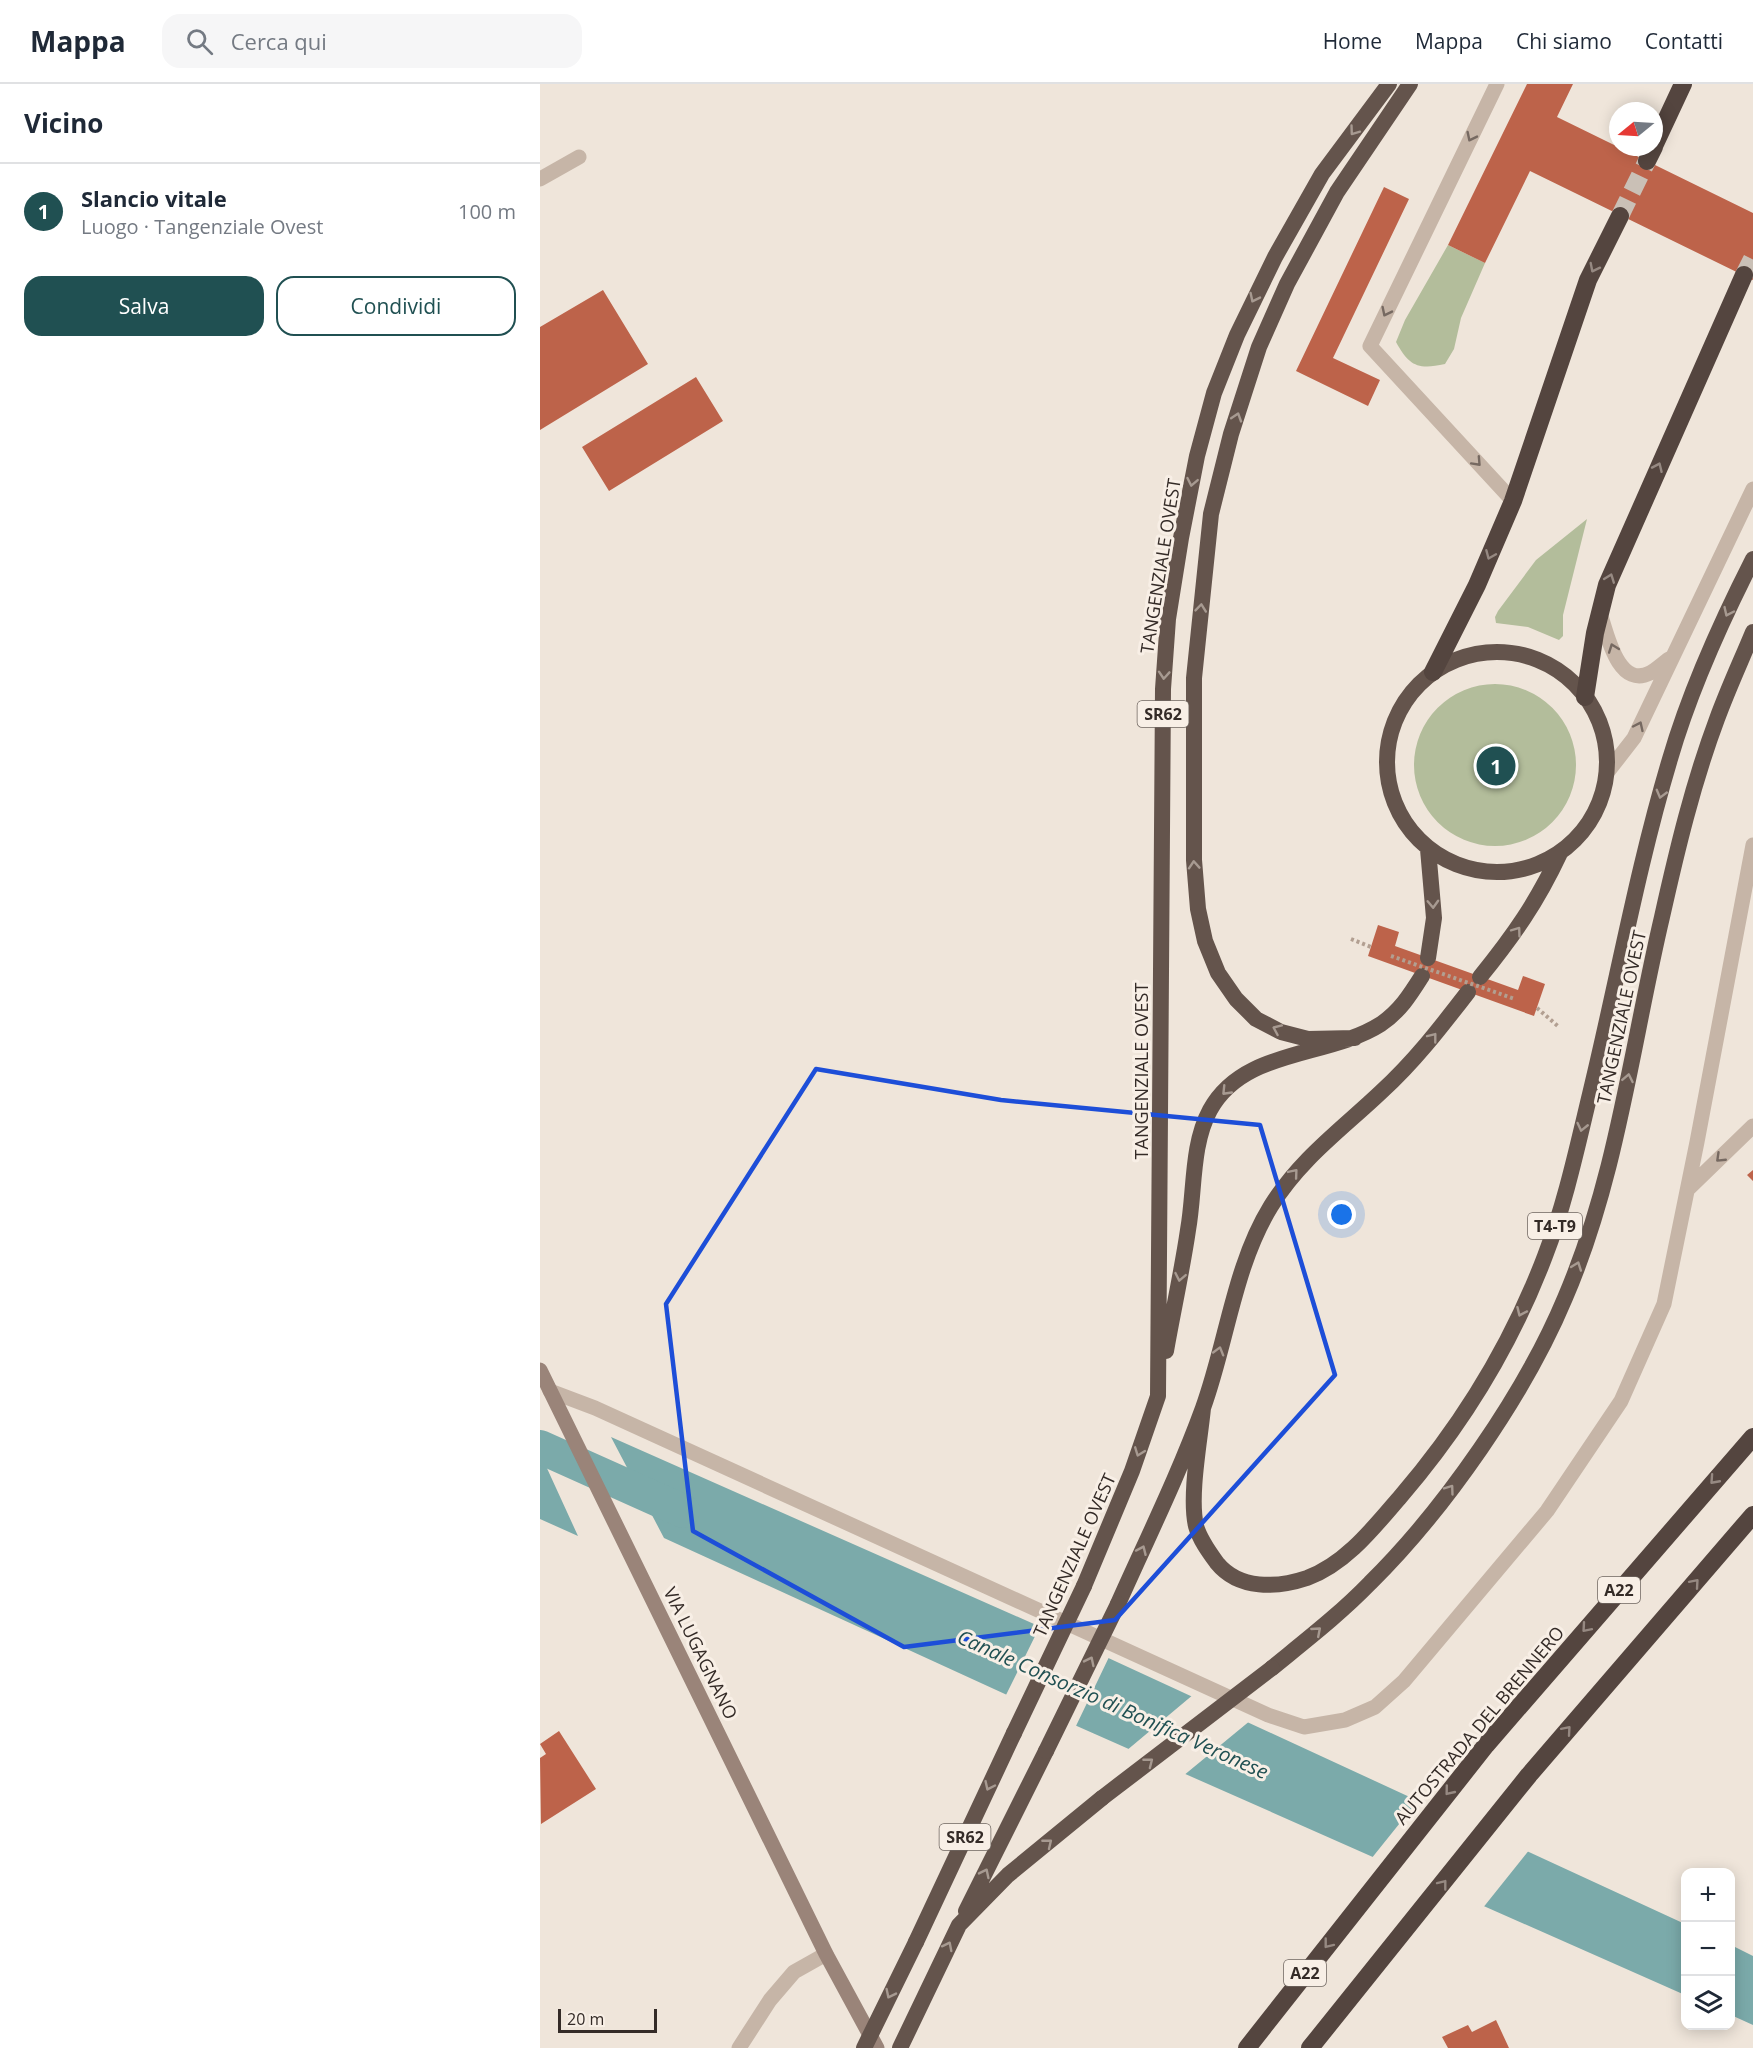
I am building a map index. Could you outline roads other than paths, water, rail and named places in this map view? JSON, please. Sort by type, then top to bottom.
[{"type":"highway","name":"TANGENZIALE OVEST","points":[[864,2048],[1084,1586],[1132,1471],[1158,1396],[1163,689],[1168,619],[1181,538],[1197,456],[1214,393],[1237,335],[1275,257],[1322,174],[1389,84]]},
{"type":"highway","points":[[1355,1038],[1308,1039],[1281,1032],[1256,1019],[1236,999],[1218,973],[1205,941],[1198,909],[1194,860],[1194,678],[1211,514],[1231,434],[1259,347],[1287,284],[1337,192],[1410,84]]},
{"type":"highway","points":[[1663,127],[1683,84]]},
{"type":"highway","points":[[1433,672],[1477,585],[1513,501],[1588,280],[1620,216]]},
{"type":"highway","points":[[1586,697],[1607,585],[1744,275]]},
{"type":"highway","name":"T4-T9","points":[[1203,1408],[1195,1502],[1196,1526],[1205,1546],[1222,1568],[1240,1580],[1266,1586],[1296,1582],[1317,1575],[1341,1559],[1377,1524],[1419,1475],[1485,1381],[1519,1317],[1545,1255],[1571,1174],[1647,846],[1670,760],[1694,685],[1753,559]]},
{"type":"highway","name":"TANGENZIALE OVEST","points":[[900,2048],[959,1925],[1008,1875],[1102,1798],[1272,1668],[1370,1584],[1424,1525],[1474,1456],[1524,1378],[1565,1299],[1587,1240],[1617,1140],[1662,917],[1689,805],[1716,720],[1753,632]]},
{"type":"highway","points":[[1500,652],[1524,656],[1548,664],[1569,679],[1586,697],[1600,723],[1607,752],[1606,774],[1597,809],[1582,834],[1560,853],[1535,866],[1508,873],[1480,872],[1453,864],[1428,849],[1409,829],[1395,804],[1389,783],[1387,753],[1391,729],[1401,707],[1415,688],[1433,672],[1451,662],[1475,654],[1500,652]]},
{"type":"highway","points":[[1428,849],[1434,918],[1428,958]]},
{"type":"highway","points":[[1480,977],[1517,932],[1540,897],[1560,853]]},
{"type":"highway","points":[[1158,1396],[1189,1229],[1202,1132],[1211,1109],[1224,1091],[1241,1077],[1262,1065],[1355,1038],[1382,1023],[1405,1004],[1422,976]]},
{"type":"highway","points":[[959,1925],[1118,1604],[1203,1408],[1252,1247],[1270,1208],[1292,1175],[1425,1048],[1468,992]]},
{"type":"highway","name":"AUTOSTRADA DEL BRENNERO","points":[[1247,2048],[1486,1745],[1753,1437]]},
{"type":"highway","name":"A22","points":[[1310,2048],[1529,1775],[1753,1515]]},
{"type":"main road","name":"VIA LUGAGNANO","points":[[540,1370],[826,1954],[877,2048]]},
{"type":"street","points":[[1497,84],[1370,346],[1513,501]]},
{"type":"street","points":[[540,179],[579,157]]},
{"type":"street","points":[[1606,774],[1634,738],[1753,489]]},
{"type":"street","points":[[1600,613],[1617,659],[1626,671],[1635,676],[1649,674],[1672,657]]},
{"type":"street","points":[[550,1391],[595,1408],[1268,1715],[1304,1727],[1345,1720],[1375,1707],[1411,1673],[1547,1511],[1621,1401],[1664,1304],[1753,845]]},
{"type":"street","points":[[1688,1189],[1753,1126]]},
{"type":"street","points":[[739,2048],[770,2000],[794,1972],[826,1954]]},
{"type":"water","points":[[611,1437],[1052,1632],[1681,1922],[1681,1993],[1018,1700],[664,1538]]},
{"type":"water","points":[[540,1453],[578,1536],[540,1519]]},
{"type":"water","points":[[1735,1947],[1753,1956],[1753,2025],[1735,2017]]},
{"type":"waterway","name":"Canale Consorzio di Bonifica Veronese","points":[[540,1447],[683,1511]]},
{"type":"tunnel","points":[[1620,216],[1647,161]]},
{"type":"tunnel","points":[[1744,275],[1753,257]]},
{"type":"place","name":"Slancio vitale","points":[[1496,766]]}]
